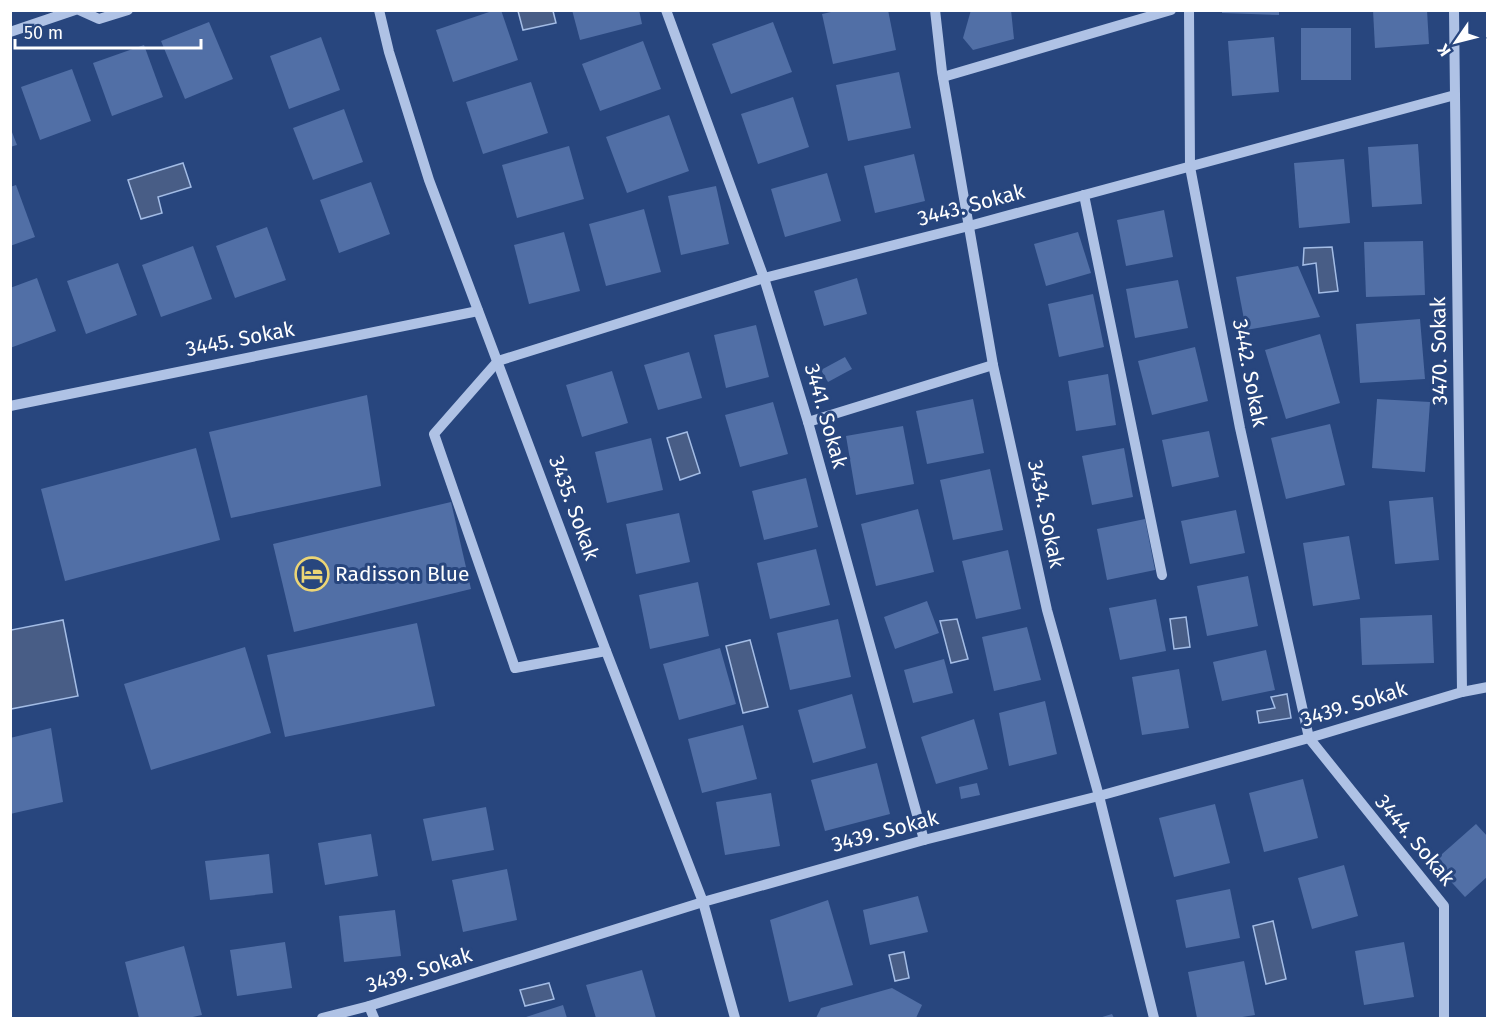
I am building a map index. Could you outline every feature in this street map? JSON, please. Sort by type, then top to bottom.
[{"type":"street","points":[[10,32],[77,10],[99,19],[128,10]]},
{"type":"street","name":"3435. Sokak","points":[[379,10],[389,52],[429,180],[703,902],[735,1018]]},
{"type":"street","name":"3441. Sokak","points":[[666,10],[764,278],[808,422],[924,840]]},
{"type":"street","name":"3434. Sokak","points":[[935,10],[943,77],[993,365],[1047,610],[1100,796],[1154,1018]]},
{"type":"street","points":[[943,77],[1171,10]]},
{"type":"street","name":"3442. Sokak","points":[[1189,10],[1190,167],[1240,428],[1309,738]]},
{"type":"street","name":"3470. Sokak","points":[[1454,10],[1462,692]]},
{"type":"street","name":"3443. Sokak","points":[[498,361],[764,278],[969,226],[1455,95]]},
{"type":"street","points":[[1084,195],[1162,575]]},
{"type":"street","name":"3445. Sokak","points":[[10,406],[478,311]]},
{"type":"street","points":[[498,361],[434,434],[515,668],[606,651]]},
{"type":"street","points":[[808,422],[993,365]]},
{"type":"street","points":[[1462,692],[1488,679]]},
{"type":"street","points":[[1462,692],[1488,687]]},
{"type":"street","name":"3439. Sokak","points":[[322,1018],[369,1006],[703,902],[924,840],[1100,796],[1309,738],[1462,692]]},
{"type":"street","name":"3444. Sokak","points":[[1309,738],[1444,906],[1444,1018]]},
{"type":"street","points":[[369,1006],[374,1018]]},
{"type":"water","points":[[518,11],[553,11],[556,23],[523,30]]},
{"type":"water","points":[[183,163],[191,187],[158,197],[162,213],[141,219],[128,180]]},
{"type":"water","points":[[1332,247],[1338,291],[1319,293],[1316,263],[1303,265],[1304,248]]},
{"type":"water","points":[[687,432],[700,473],[680,480],[667,438]]},
{"type":"water","points":[[1186,617],[1190,647],[1174,649],[1170,619]]},
{"type":"water","points":[[957,619],[968,659],[951,663],[940,621]]},
{"type":"water","points":[[63,620],[78,696],[11,709],[11,630]]},
{"type":"water","points":[[750,640],[768,707],[743,713],[726,646]]},
{"type":"water","points":[[1287,694],[1291,718],[1259,723],[1257,711],[1275,708],[1271,697]]},
{"type":"water","points":[[1273,921],[1286,979],[1266,984],[1253,926]]},
{"type":"water","points":[[904,952],[909,978],[895,981],[889,955]]},
{"type":"water","points":[[549,983],[554,999],[525,1006],[520,990]]},
{"type":"building","points":[[501,10],[518,60],[453,82],[436,30]]},
{"type":"building","points":[[572,10],[639,10],[642,24],[580,40]]},
{"type":"building","points":[[840,10],[888,10],[896,50],[833,64],[822,14]]},
{"type":"building","points":[[971,10],[1011,10],[1014,39],[973,50],[963,38]]},
{"type":"building","points":[[1222,10],[1279,10],[1279,15],[1222,13]]},
{"type":"building","points":[[1373,10],[1427,10],[1429,44],[1375,48]]},
{"type":"building","points":[[209,22],[233,79],[185,99],[161,41]]},
{"type":"building","points":[[773,22],[792,72],[731,94],[712,44]]},
{"type":"building","points":[[1301,28],[1351,28],[1351,80],[1301,80]]},
{"type":"building","points":[[321,37],[340,90],[289,109],[270,56]]},
{"type":"building","points":[[1274,37],[1279,92],[1232,96],[1228,41]]},
{"type":"building","points":[[643,41],[661,89],[600,111],[582,64]]},
{"type":"building","points":[[144,45],[163,97],[112,116],[93,63]]},
{"type":"building","points":[[72,69],[91,121],[40,140],[21,87]]},
{"type":"building","points":[[899,72],[911,128],[848,141],[836,85]]},
{"type":"building","points":[[531,82],[548,133],[483,154],[466,102]]},
{"type":"building","points":[[793,97],[809,147],[758,164],[741,114]]},
{"type":"building","points":[[344,109],[363,162],[313,180],[293,128]]},
{"type":"building","points":[[669,115],[689,171],[627,193],[606,137]]},
{"type":"building","points":[[10,127],[17,145],[10,147]]},
{"type":"building","points":[[1418,144],[1422,204],[1372,207],[1368,147]]},
{"type":"building","points":[[569,146],[584,199],[517,218],[502,165]]},
{"type":"building","points":[[914,154],[925,201],[875,213],[864,166]]},
{"type":"building","points":[[1344,159],[1350,223],[1299,228],[1294,163]]},
{"type":"building","points":[[827,173],[841,221],[785,237],[771,189]]},
{"type":"building","points":[[371,182],[390,234],[339,253],[320,200]]},
{"type":"building","points":[[16,185],[35,237],[10,246],[10,187]]},
{"type":"building","points":[[716,186],[729,244],[681,255],[668,196]]},
{"type":"building","points":[[644,209],[661,272],[606,286],[589,224]]},
{"type":"building","points":[[1164,210],[1173,257],[1126,266],[1117,220]]},
{"type":"building","points":[[267,227],[286,280],[235,298],[216,246]]},
{"type":"building","points":[[564,232],[580,291],[529,304],[514,245]]},
{"type":"building","points":[[1078,232],[1091,273],[1046,286],[1034,244]]},
{"type":"building","points":[[1423,241],[1425,295],[1366,297],[1364,242]]},
{"type":"building","points":[[193,246],[212,299],[161,317],[142,265]]},
{"type":"building","points":[[118,263],[137,315],[86,334],[67,281]]},
{"type":"building","points":[[1298,266],[1320,317],[1246,330],[1236,277]]},
{"type":"building","points":[[37,278],[56,331],[10,348],[10,288]]},
{"type":"building","points":[[857,278],[867,314],[824,326],[814,291]]},
{"type":"building","points":[[1178,280],[1188,328],[1135,338],[1126,289]]},
{"type":"building","points":[[1093,294],[1104,347],[1059,357],[1048,304]]},
{"type":"building","points":[[1420,319],[1425,379],[1360,383],[1356,324]]},
{"type":"building","points":[[756,325],[769,377],[726,388],[714,335]]},
{"type":"building","points":[[1320,334],[1340,403],[1286,419],[1265,350]]},
{"type":"building","points":[[1195,347],[1208,401],[1152,415],[1138,361]]},
{"type":"building","points":[[689,352],[702,398],[658,410],[644,365]]},
{"type":"building","points":[[845,357],[852,369],[828,382],[821,370]]},
{"type":"building","points":[[612,371],[628,423],[582,437],[566,385]]},
{"type":"building","points":[[1108,374],[1116,425],[1076,431],[1068,381]]},
{"type":"building","points":[[367,395],[381,486],[231,518],[209,432]]},
{"type":"building","points":[[973,399],[984,453],[927,464],[916,411]]},
{"type":"building","points":[[1377,399],[1430,402],[1425,472],[1372,468]]},
{"type":"building","points":[[773,402],[788,454],[740,467],[725,415]]},
{"type":"building","points":[[1330,424],[1345,485],[1286,499],[1271,438]]},
{"type":"building","points":[[903,426],[914,484],[856,495],[846,436]]},
{"type":"building","points":[[1209,431],[1219,477],[1172,487],[1162,440]]},
{"type":"building","points":[[651,438],[663,490],[607,503],[595,452]]},
{"type":"building","points":[[196,448],[220,540],[65,581],[41,489]]},
{"type":"building","points":[[1124,448],[1133,497],[1092,505],[1082,456]]},
{"type":"building","points":[[990,469],[1003,530],[953,540],[940,480]]},
{"type":"building","points":[[806,478],[818,527],[764,540],[752,491]]},
{"type":"building","points":[[1433,497],[1439,560],[1395,564],[1389,501]]},
{"type":"building","points":[[451,502],[471,589],[294,632],[273,544]]},
{"type":"building","points":[[918,509],[934,572],[876,586],[861,524]]},
{"type":"building","points":[[1236,510],[1245,553],[1190,564],[1181,521]]},
{"type":"building","points":[[679,513],[690,562],[636,574],[626,524]]},
{"type":"building","points":[[1145,519],[1155,570],[1107,580],[1097,529]]},
{"type":"building","points":[[1349,536],[1360,599],[1313,606],[1303,543]]},
{"type":"building","points":[[816,549],[830,605],[770,619],[757,563]]},
{"type":"building","points":[[1008,550],[1021,609],[976,619],[962,561]]},
{"type":"building","points":[[1248,576],[1258,626],[1207,636],[1197,586]]},
{"type":"building","points":[[698,582],[709,636],[650,649],[639,595]]},
{"type":"building","points":[[1156,599],[1166,651],[1120,660],[1109,608]]},
{"type":"building","points":[[927,601],[939,633],[895,649],[884,617]]},
{"type":"building","points":[[1432,615],[1434,663],[1362,665],[1360,618]]},
{"type":"building","points":[[838,619],[851,677],[790,690],[777,633]]},
{"type":"building","points":[[417,623],[435,706],[285,737],[267,655]]},
{"type":"building","points":[[1027,627],[1041,680],[994,691],[982,637]]},
{"type":"building","points":[[245,647],[271,733],[151,770],[124,684]]},
{"type":"building","points":[[720,648],[736,704],[679,720],[663,664]]},
{"type":"building","points":[[1266,650],[1275,690],[1222,701],[1213,662]]},
{"type":"building","points":[[944,659],[953,693],[913,703],[904,670]]},
{"type":"building","points":[[1179,669],[1189,728],[1142,735],[1132,677]]},
{"type":"building","points":[[852,694],[866,748],[813,763],[798,710]]},
{"type":"building","points":[[1045,701],[1057,754],[1009,766],[999,713]]},
{"type":"building","points":[[974,719],[988,769],[936,784],[921,737]]},
{"type":"building","points":[[743,725],[757,779],[702,793],[688,739]]},
{"type":"building","points":[[51,728],[63,802],[10,814],[10,738]]},
{"type":"building","points":[[877,763],[890,814],[825,831],[811,780]]},
{"type":"building","points":[[1303,779],[1318,838],[1264,852],[1249,793]]},
{"type":"building","points":[[977,783],[980,795],[961,799],[959,787]]},
{"type":"building","points":[[771,793],[780,846],[725,855],[716,802]]},
{"type":"building","points":[[1215,804],[1230,863],[1174,877],[1159,818]]},
{"type":"building","points":[[486,807],[494,850],[432,861],[423,819]]},
{"type":"building","points":[[1476,824],[1488,837],[1488,876],[1465,897],[1433,862]]},
{"type":"building","points":[[371,834],[378,876],[325,885],[318,843]]},
{"type":"building","points":[[269,854],[273,893],[210,900],[205,861]]},
{"type":"building","points":[[1344,865],[1358,916],[1312,929],[1298,878]]},
{"type":"building","points":[[507,869],[517,920],[463,932],[452,880]]},
{"type":"building","points":[[1230,889],[1240,938],[1186,948],[1176,900]]},
{"type":"building","points":[[918,896],[928,932],[870,945],[863,910]]},
{"type":"building","points":[[828,900],[853,985],[789,1002],[770,920]]},
{"type":"building","points":[[395,910],[401,956],[344,962],[339,916]]},
{"type":"building","points":[[285,942],[292,988],[237,996],[230,950]]},
{"type":"building","points":[[1404,942],[1414,997],[1364,1005],[1355,951]]},
{"type":"building","points":[[184,946],[202,1015],[188,1018],[139,1018],[125,962]]},
{"type":"building","points":[[1244,961],[1255,1015],[1236,1018],[1197,1018],[1188,972]]},
{"type":"building","points":[[642,970],[656,1018],[596,1018],[586,985]]},
{"type":"building","points":[[892,988],[922,1005],[916,1018],[816,1018],[821,1008]]},
{"type":"building","points":[[563,1005],[567,1018],[523,1018]]},
{"type":"building","points":[[1112,1014],[1114,1018],[1099,1018]]},
{"type":"place","name":"Radisson Blue","points":[[312,574]]}]
